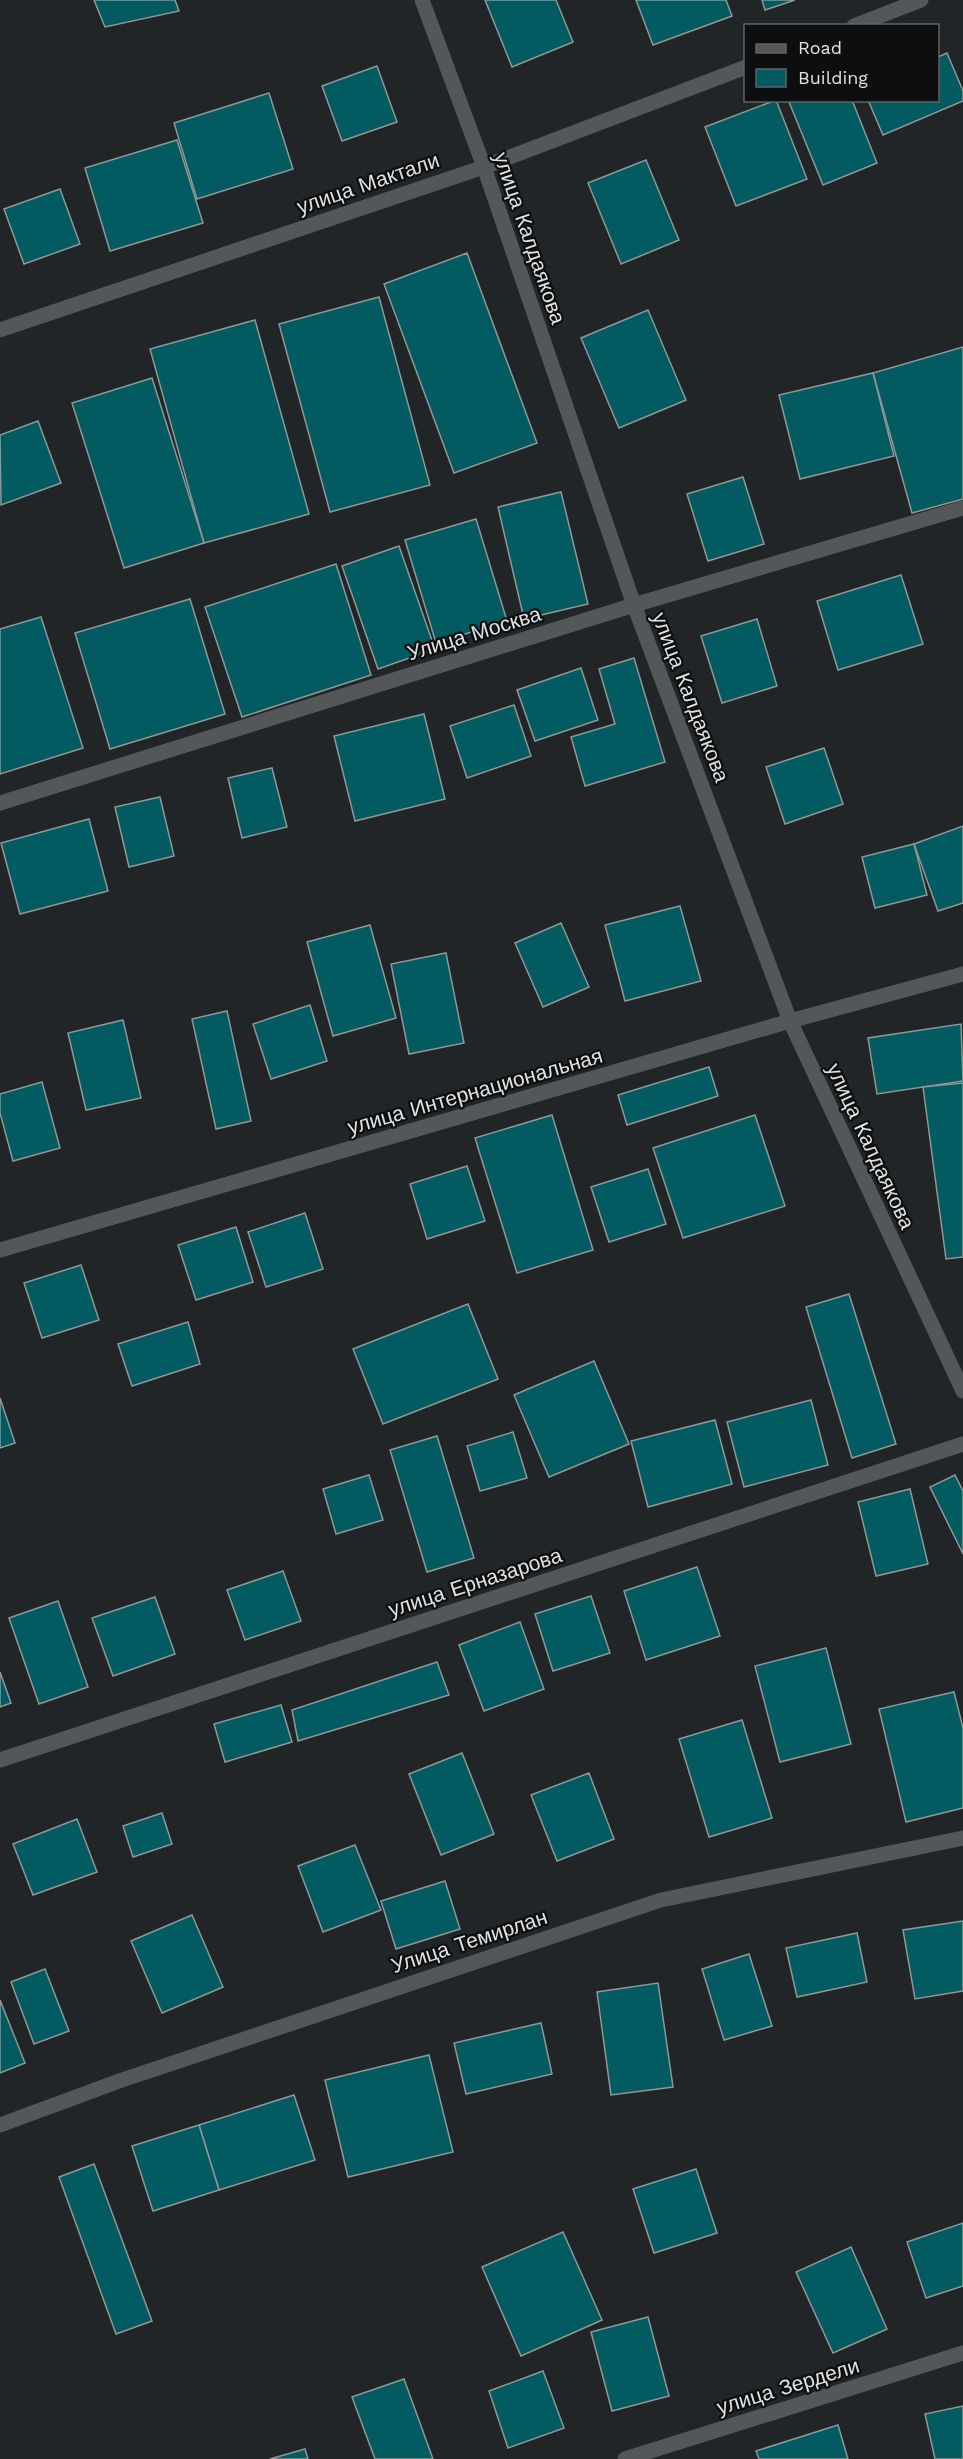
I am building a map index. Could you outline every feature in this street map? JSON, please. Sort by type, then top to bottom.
[{"type":"street","name":"улица Калдаякова","points":[[422,0],[484,167],[634,605],[790,1021],[963,1391]]},
{"type":"street","points":[[859,24],[921,0]]},
{"type":"street","name":"улица Мактали","points":[[0,330],[484,167],[744,68]]},
{"type":"street","name":"Улица Москва","points":[[0,803],[634,605],[963,508]]},
{"type":"street","name":"улица Интернациональная","points":[[0,1250],[790,1021],[963,974]]},
{"type":"street","name":"улица Ерназарова","points":[[0,1760],[963,1444]]},
{"type":"street","name":"Улица Темирлан","points":[[0,2125],[122,2080],[661,1900],[963,1838]]},
{"type":"street","name":"улица Зердели","points":[[625,2459],[963,2353]]},
{"type":"building","points":[[94,0],[175,0],[179,11],[105,27]]},
{"type":"building","points":[[485,0],[556,0],[573,42],[512,67]]},
{"type":"building","points":[[636,0],[726,0],[732,16],[653,45]]},
{"type":"building","points":[[762,0],[795,0],[765,10]]},
{"type":"building","points":[[947,53],[963,91],[963,101],[883,135],[869,102],[939,102],[939,57]]},
{"type":"building","points":[[377,66],[397,122],[342,141],[322,86]]},
{"type":"building","points":[[269,93],[293,169],[197,199],[174,123]]},
{"type":"building","points":[[771,102],[777,102],[807,179],[736,206],[705,127]]},
{"type":"building","points":[[789,102],[853,102],[877,163],[823,185]]},
{"type":"building","points":[[177,140],[203,223],[110,251],[85,168]]},
{"type":"building","points":[[646,160],[679,240],[621,264],[588,183]]},
{"type":"building","points":[[60,189],[80,244],[24,264],[4,209]]},
{"type":"building","points":[[467,253],[537,443],[454,473],[384,284]]},
{"type":"building","points":[[379,297],[430,485],[330,512],[279,324]]},
{"type":"building","points":[[648,310],[686,400],[619,428],[581,338]]},
{"type":"building","points":[[255,320],[309,514],[204,543],[150,349]]},
{"type":"building","points":[[963,347],[963,499],[912,513],[873,373]]},
{"type":"building","points":[[873,373],[894,456],[800,479],[779,395]]},
{"type":"building","points":[[152,378],[204,543],[124,568],[72,403]]},
{"type":"building","points":[[38,421],[61,483],[1,505],[0,435]]},
{"type":"building","points":[[743,477],[764,544],[708,561],[687,494]]},
{"type":"building","points":[[561,492],[588,604],[524,619],[498,507]]},
{"type":"building","points":[[476,519],[507,621],[436,643],[405,540]]},
{"type":"building","points":[[399,546],[435,649],[378,669],[342,566]]},
{"type":"building","points":[[336,564],[371,675],[242,717],[205,607]]},
{"type":"building","points":[[901,575],[923,644],[838,670],[817,601]]},
{"type":"building","points":[[190,599],[225,714],[110,749],[75,633]]},
{"type":"building","points":[[41,617],[83,748],[0,774],[0,629]]},
{"type":"building","points":[[757,619],[777,686],[722,703],[701,636]]},
{"type":"building","points":[[634,658],[665,762],[585,786],[571,737],[615,724],[599,669]]},
{"type":"building","points":[[581,668],[598,720],[535,741],[517,690]]},
{"type":"building","points":[[514,705],[531,756],[467,778],[450,726]]},
{"type":"building","points":[[424,714],[445,799],[355,821],[334,736]]},
{"type":"building","points":[[824,748],[843,804],[785,824],[766,767]]},
{"type":"building","points":[[272,768],[287,827],[242,838],[228,778]]},
{"type":"building","points":[[160,797],[174,856],[129,867],[115,807]]},
{"type":"building","points":[[89,819],[108,891],[20,914],[1,843]]},
{"type":"building","points":[[963,826],[963,903],[938,911],[914,844]]},
{"type":"building","points":[[914,844],[927,895],[875,908],[862,857]]},
{"type":"building","points":[[680,906],[701,981],[625,1001],[605,925]]},
{"type":"building","points":[[561,923],[589,987],[543,1007],[515,943]]},
{"type":"building","points":[[370,925],[396,1018],[333,1036],[307,942]]},
{"type":"building","points":[[446,953],[464,1043],[409,1054],[391,964]]},
{"type":"building","points":[[310,1005],[327,1061],[271,1079],[253,1024]]},
{"type":"building","points":[[227,1011],[251,1121],[216,1129],[192,1019]]},
{"type":"building","points":[[123,1020],[141,1098],[86,1110],[68,1033]]},
{"type":"building","points":[[961,1024],[963,1081],[877,1094],[868,1038]]},
{"type":"building","points":[[709,1067],[718,1096],[627,1125],[618,1095]]},
{"type":"building","points":[[42,1082],[60,1148],[13,1161],[0,1113],[0,1094]]},
{"type":"building","points":[[963,1083],[963,1257],[946,1259],[923,1087]]},
{"type":"building","points":[[552,1115],[593,1250],[517,1273],[475,1138]]},
{"type":"building","points":[[755,1115],[785,1206],[683,1238],[653,1148]]},
{"type":"building","points":[[467,1166],[485,1221],[427,1239],[410,1184]]},
{"type":"building","points":[[648,1169],[666,1224],[609,1242],[591,1187]]},
{"type":"building","points":[[305,1213],[323,1269],[266,1287],[248,1232]]},
{"type":"building","points":[[236,1227],[253,1282],[196,1300],[178,1245]]},
{"type":"building","points":[[81,1265],[99,1320],[42,1338],[24,1283]]},
{"type":"building","points":[[849,1294],[896,1444],[852,1458],[806,1307]]},
{"type":"building","points":[[468,1304],[498,1379],[383,1424],[353,1349]]},
{"type":"building","points":[[188,1322],[200,1364],[132,1386],[118,1344]]},
{"type":"building","points":[[594,1361],[629,1444],[549,1477],[514,1395]]},
{"type":"building","points":[[0,1398],[15,1443],[0,1448]]},
{"type":"building","points":[[811,1400],[828,1465],[744,1487],[727,1422]]},
{"type":"building","points":[[715,1420],[732,1484],[648,1507],[631,1441]]},
{"type":"building","points":[[513,1432],[527,1478],[480,1491],[467,1446]]},
{"type":"building","points":[[437,1436],[474,1558],[427,1572],[390,1450]]},
{"type":"building","points":[[369,1475],[383,1520],[336,1534],[323,1489]]},
{"type":"building","points":[[955,1475],[963,1491],[963,1554],[930,1487]]},
{"type":"building","points":[[910,1489],[928,1564],[876,1576],[858,1502]]},
{"type":"building","points":[[697,1567],[720,1636],[646,1660],[624,1591]]},
{"type":"building","points":[[283,1571],[301,1621],[245,1640],[227,1590]]},
{"type":"building","points":[[591,1596],[610,1653],[553,1671],[535,1614]]},
{"type":"building","points":[[155,1597],[175,1654],[113,1676],[92,1618]]},
{"type":"building","points":[[58,1601],[88,1687],[39,1704],[9,1618]]},
{"type":"building","points":[[520,1622],[544,1689],[484,1711],[459,1645]]},
{"type":"building","points":[[826,1648],[851,1744],[780,1762],[755,1666]]},
{"type":"building","points":[[437,1662],[449,1695],[298,1741],[292,1710]]},
{"type":"building","points":[[0,1672],[11,1703],[0,1707]]},
{"type":"building","points":[[954,1692],[963,1728],[963,1808],[906,1822],[879,1709]]},
{"type":"building","points":[[281,1705],[292,1742],[225,1762],[214,1724]]},
{"type":"building","points":[[742,1720],[772,1818],[709,1837],[679,1739]]},
{"type":"building","points":[[462,1753],[494,1834],[441,1855],[409,1774]]},
{"type":"building","points":[[589,1773],[614,1839],[557,1861],[531,1795]]},
{"type":"building","points":[[162,1813],[172,1844],[133,1857],[123,1826]]},
{"type":"building","points":[[77,1819],[97,1872],[33,1895],[13,1844]]},
{"type":"building","points":[[355,1845],[381,1910],[323,1932],[298,1866]]},
{"type":"building","points":[[445,1881],[460,1929],[396,1949],[381,1901]]},
{"type":"building","points":[[192,1915],[223,1987],[162,2013],[131,1941]]},
{"type":"building","points":[[963,1921],[963,1991],[915,1999],[903,1930]]},
{"type":"building","points":[[857,1933],[867,1982],[797,1997],[786,1948]]},
{"type":"building","points":[[749,1954],[772,2026],[724,2040],[702,1969]]},
{"type":"building","points":[[45,1969],[69,2031],[34,2044],[11,1982]]},
{"type":"building","points":[[658,1983],[673,2087],[611,2095],[597,1992]]},
{"type":"building","points":[[0,2000],[25,2063],[0,2073]]},
{"type":"building","points":[[541,2023],[552,2074],[466,2094],[454,2043]]},
{"type":"building","points":[[429,2055],[453,2152],[348,2177],[325,2080]]},
{"type":"building","points":[[294,2095],[315,2160],[219,2190],[199,2125]]},
{"type":"building","points":[[199,2125],[219,2190],[153,2211],[132,2146]]},
{"type":"building","points":[[94,2164],[152,2321],[116,2334],[59,2177]]},
{"type":"building","points":[[696,2169],[717,2233],[654,2253],[633,2189]]},
{"type":"building","points":[[963,2223],[963,2286],[926,2298],[907,2242]]},
{"type":"building","points":[[563,2232],[602,2320],[521,2356],[482,2267]]},
{"type":"building","points":[[851,2247],[887,2329],[833,2353],[796,2272]]},
{"type":"building","points":[[648,2317],[669,2396],[612,2411],[591,2332]]},
{"type":"building","points":[[543,2371],[564,2428],[508,2448],[489,2391]]},
{"type":"building","points":[[404,2379],[433,2459],[375,2459],[352,2397]]},
{"type":"building","points":[[963,2406],[963,2459],[935,2459],[925,2414]]},
{"type":"building","points":[[838,2425],[848,2459],[759,2459],[756,2451]]},
{"type":"building","points":[[305,2449],[308,2459],[270,2459]]}]
